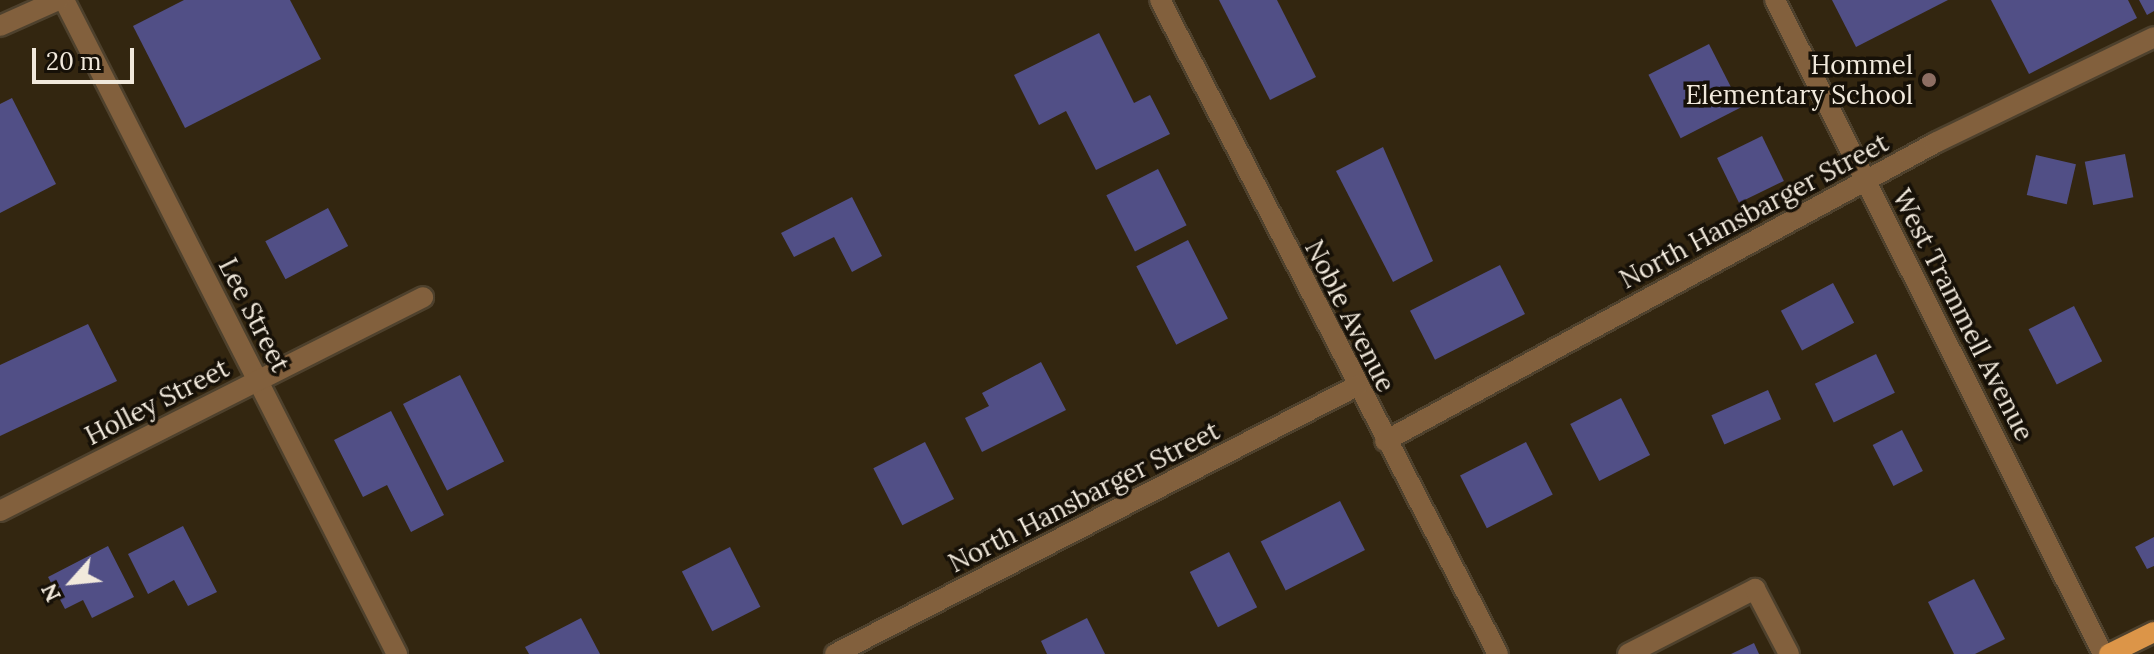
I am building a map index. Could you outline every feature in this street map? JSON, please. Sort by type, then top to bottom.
[{"type":"main road","points":[[2109,654],[2154,632]]},
{"type":"street","points":[[0,26],[58,0]]},
{"type":"street","name":"Lee Street","points":[[64,0],[397,654]]},
{"type":"street","name":"Noble Avenue","points":[[1160,0],[1385,441],[1498,654]]},
{"type":"street","name":"West Trammell Avenue","points":[[1775,0],[2103,654]]},
{"type":"street","name":"North Hansbarger Street","points":[[1385,441],[1866,180],[2154,37]]},
{"type":"street","name":"Holley Street","points":[[0,511],[423,297]]},
{"type":"street","name":"North Hansbarger Street","points":[[835,654],[1357,386]]},
{"type":"street","points":[[1628,654],[1755,589],[1789,654]]},
{"type":"building","points":[[184,0],[290,0],[321,59],[185,128],[133,26]]},
{"type":"building","points":[[1219,0],[1277,0],[1316,77],[1270,100]]},
{"type":"building","points":[[1832,0],[1948,0],[1856,47]]},
{"type":"building","points":[[1991,0],[2128,0],[2137,18],[2029,74]]},
{"type":"building","points":[[2139,0],[2154,0],[2154,11],[2147,15]]},
{"type":"building","points":[[1099,33],[1134,103],[1150,95],[1170,134],[1096,170],[1066,111],[1039,125],[1014,75]]},
{"type":"building","points":[[1709,44],[1741,107],[1681,138],[1648,75]]},
{"type":"building","points":[[12,98],[56,184],[0,213],[0,104]]},
{"type":"building","points":[[1762,136],[1784,181],[1739,203],[1717,158]]},
{"type":"building","points":[[1383,147],[1433,261],[1393,282],[1336,171]]},
{"type":"building","points":[[2125,154],[2133,197],[2093,205],[2085,162]]},
{"type":"building","points":[[2036,155],[2076,164],[2067,204],[2027,195]]},
{"type":"building","points":[[1158,169],[1187,225],[1135,251],[1106,195]]},
{"type":"building","points":[[852,197],[882,256],[852,272],[834,237],[794,257],[781,233]]},
{"type":"building","points":[[328,208],[348,246],[285,279],[265,241]]},
{"type":"building","points":[[1188,240],[1228,318],[1176,345],[1136,266]]},
{"type":"building","points":[[1500,265],[1525,314],[1435,360],[1410,311]]},
{"type":"building","points":[[1833,283],[1854,323],[1802,350],[1781,311]]},
{"type":"building","points":[[2074,306],[2102,361],[2057,384],[2029,329]]},
{"type":"building","points":[[88,324],[117,381],[0,436],[0,365]]},
{"type":"building","points":[[1876,354],[1895,393],[1834,422],[1815,384]]},
{"type":"building","points":[[1041,362],[1066,410],[982,452],[965,418],[989,406],[982,393]]},
{"type":"building","points":[[460,375],[504,461],[447,490],[403,404]]},
{"type":"building","points":[[1768,390],[1781,419],[1724,444],[1711,415]]},
{"type":"building","points":[[1621,398],[1650,455],[1599,481],[1570,424]]},
{"type":"building","points":[[391,411],[444,515],[411,532],[387,485],[363,497],[334,440]]},
{"type":"building","points":[[1902,430],[1923,471],[1893,486],[1873,445]]},
{"type":"building","points":[[925,442],[954,499],[902,525],[873,468]]},
{"type":"building","points":[[1526,442],[1553,495],[1487,528],[1460,476]]},
{"type":"building","points":[[1340,501],[1365,550],[1286,590],[1261,541]]},
{"type":"building","points":[[183,526],[217,592],[188,606],[174,580],[148,594],[128,554]]},
{"type":"building","points":[[2154,537],[2154,566],[2147,569],[2135,547]]},
{"type":"building","points":[[108,546],[134,597],[92,618],[83,600],[65,609],[48,577]]},
{"type":"building","points":[[730,547],[760,607],[712,631],[682,572]]},
{"type":"building","points":[[1229,552],[1257,607],[1218,627],[1190,572]]},
{"type":"building","points":[[1974,579],[2005,639],[1975,654],[1954,654],[1928,602]]},
{"type":"building","points":[[581,618],[600,654],[529,654],[525,647]]},
{"type":"building","points":[[1087,618],[1105,654],[1047,654],[1041,641]]},
{"type":"building","points":[[1754,643],[1759,654],[1731,654]]},
{"type":"place","name":"Hommel Elementary School","points":[[1929,80]]}]
